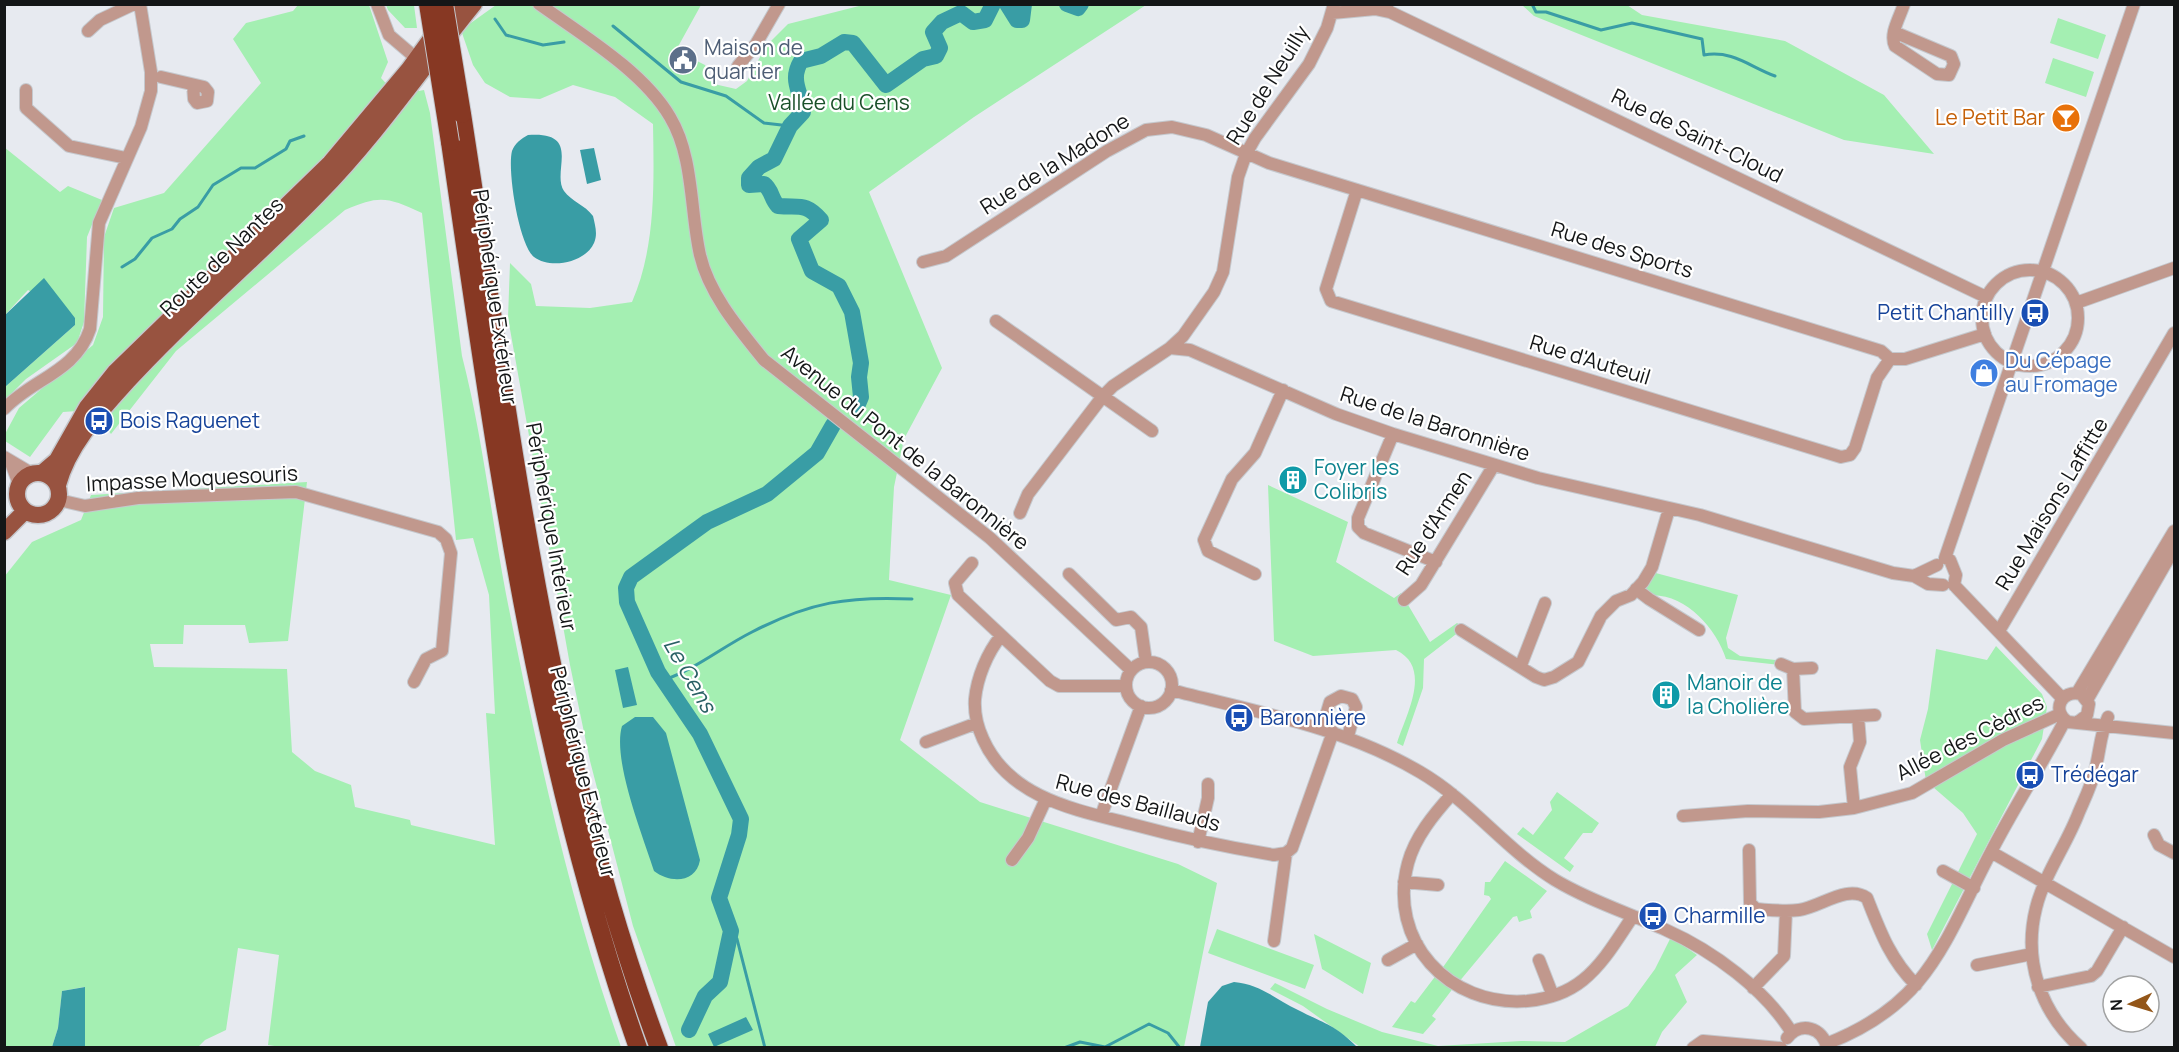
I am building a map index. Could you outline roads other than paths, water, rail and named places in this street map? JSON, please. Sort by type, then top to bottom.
[{"type":"highway","name":"Périphérique Extérieur","points":[[428,4],[495,447],[534,672],[578,855],[611,967],[638,1047]]},
{"type":"highway","name":"Périphérique Intérieur","points":[[444,4],[514,456],[546,627],[592,836],[634,977],[659,1047]]},
{"type":"main road","name":"Route de Nantes","points":[[58,493],[65,463],[92,422],[162,344],[320,194],[375,133],[456,4]]},
{"type":"main road","name":"Route de Nantes","points":[[31,476],[57,460],[87,407],[115,372],[330,163],[474,4]]},
{"type":"main road","points":[[49,475],[58,493],[47,513],[36,515],[25,511],[16,495],[31,476],[49,475]]},
{"type":"main road","points":[[4,532],[25,511]]},
{"type":"street","points":[[88,31],[100,20],[134,4]]},
{"type":"street","points":[[4,409],[72,361],[85,345],[90,329],[99,223],[141,127],[151,91],[151,72],[140,4]]},
{"type":"street","points":[[377,4],[389,35],[421,61]]},
{"type":"street","name":"Avenue du Pont de la Baronnière","points":[[539,4],[648,87],[662,104],[672,120],[685,158],[701,258],[710,281],[741,332],[764,360],[990,538],[1131,670]]},
{"type":"street","points":[[738,66],[756,44],[779,4]]},
{"type":"street","points":[[1894,32],[1951,56],[1954,64],[1949,75],[1937,74],[1894,46],[1892,39],[1894,32],[1904,4]]},
{"type":"street","points":[[2062,698],[1999,632],[1948,585],[1941,562],[2013,363],[2134,4]]},
{"type":"street","name":"Rue de Saint-Cloud","points":[[1333,9],[1387,8],[1986,297]]},
{"type":"street","name":"Rue de Neuilly","points":[[1170,348],[1183,336],[1214,292],[1223,272],[1238,177],[1246,154],[1255,138],[1309,64],[1333,9]]},
{"type":"street","points":[[161,77],[193,85]]},
{"type":"street","points":[[26,90],[26,108],[69,146],[126,158]]},
{"type":"street","name":"Rue de la Madone","points":[[923,262],[946,256],[1146,130],[1172,127],[1206,135],[1246,154]]},
{"type":"street","name":"Rue des Sports","points":[[1246,154],[1881,351],[1890,359]]},
{"type":"street","name":"Rue d'Auteuil","points":[[1357,190],[1326,290],[1331,301],[1841,457],[1850,456],[1855,448],[1878,378],[1890,359]]},
{"type":"street","points":[[2076,303],[2175,268]]},
{"type":"street","points":[[2026,270],[2044,272],[2059,279],[2076,303],[2078,321],[2073,339],[2064,352],[2050,361],[2030,366],[2013,363],[1998,354],[1985,334],[1982,318],[1986,297],[1995,284],[2008,275],[2026,270]]},
{"type":"street","points":[[996,321],[1152,431]]},
{"type":"street","name":"Rue Maisons Laffitte","points":[[1999,632],[2175,333]]},
{"type":"street","points":[[1890,359],[1905,359],[1985,334]]},
{"type":"street","points":[[1020,513],[1028,494],[1103,396],[1113,386],[1170,348]]},
{"type":"street","name":"Rue de la Baronnière","points":[[1170,348],[1190,350],[1393,434],[1494,465],[1538,478],[1700,515],[1893,573],[1914,576],[1928,584],[1948,585]]},
{"type":"street","points":[[1255,574],[1208,551],[1204,540],[1232,479],[1255,453],[1283,390]]},
{"type":"street","points":[[1393,434],[1358,518],[1358,527],[1364,533],[1436,562]]},
{"type":"street","points":[[8,460],[31,476]]},
{"type":"street","name":"Rue d'Armen","points":[[1404,600],[1421,585],[1494,465]]},
{"type":"street","name":"Impasse Moquesouris","points":[[58,493],[85,506],[138,498],[282,492],[309,494],[438,532],[446,539],[451,553],[442,651],[426,659],[414,682]]},
{"type":"street","points":[[1461,630],[1544,680],[1578,662],[1601,616],[1616,601],[1630,595],[1652,567],[1669,509]]},
{"type":"street","points":[[2078,722],[2087,715],[2084,700],[2175,531]]},
{"type":"street","points":[[2084,700],[2175,549]]},
{"type":"street","points":[[1914,576],[1941,562],[1950,560],[1955,570],[1948,585]]},
{"type":"street","points":[[972,563],[955,583],[956,590],[1050,681],[1059,686],[1126,686]]},
{"type":"street","points":[[1069,574],[1116,620],[1131,617],[1141,627],[1146,662]]},
{"type":"street","points":[[1636,589],[1699,630]]},
{"type":"street","points":[[1521,666],[1545,603]]},
{"type":"street","name":"Rue des Baillauds","points":[[1001,636],[993,646],[980,679],[975,710],[977,723],[988,751],[1002,768],[1024,786],[1065,807],[1198,842],[1274,855],[1287,853]]},
{"type":"street","points":[[1146,662],[1158,664],[1167,670],[1171,681],[1171,690],[1162,703],[1153,707],[1141,706],[1131,699],[1126,686],[1131,670],[1146,662]]},
{"type":"street","points":[[1812,668],[1787,666],[1795,712],[1804,719],[1875,715]]},
{"type":"street","points":[[1171,690],[1348,736],[1422,772],[1452,794],[1519,855],[1555,879],[1682,938],[1717,960],[1753,988],[1792,1033]]},
{"type":"street","points":[[1693,1047],[1703,1041],[1783,1047],[1792,1033],[1801,1028],[1812,1029],[1821,1035],[1826,1046],[1891,1008],[1916,985],[1934,964],[2062,717],[2059,706],[2062,698],[2070,693],[2084,700],[2106,722]]},
{"type":"street","points":[[1274,940],[1287,853],[1292,848],[1327,730],[1330,702],[1341,696],[1347,697],[1356,707],[1348,736]]},
{"type":"street","points":[[1101,816],[1141,706]]},
{"type":"street","points":[[1854,808],[1850,767],[1860,742],[1858,716]]},
{"type":"street","points":[[2062,717],[2078,722],[2106,722],[2169,733]]},
{"type":"street","name":"Allée des Cèdres","points":[[1683,816],[1748,811],[1819,812],[1854,808],[1912,793],[2003,740],[2062,717]]},
{"type":"street","points":[[2081,1047],[2067,1043],[2052,1017],[2038,987],[2032,954],[2036,906],[2075,824],[2093,776],[2106,722]]},
{"type":"street","points":[[926,742],[977,723]]},
{"type":"street","points":[[1198,842],[1208,798],[1208,784]]},
{"type":"street","points":[[1452,794],[1418,838],[1404,882],[1406,914],[1417,944],[1437,971],[1474,995],[1510,1002],[1553,996],[1583,980],[1598,966],[1633,916]]},
{"type":"street","points":[[1012,860],[1028,838],[1046,799]]},
{"type":"street","points":[[2154,835],[2159,845],[2175,852]]},
{"type":"street","points":[[1749,850],[1750,903],[1756,909],[1801,910],[1850,893],[1860,892],[1867,898],[1888,950],[1900,968],[1916,985]]},
{"type":"street","points":[[1991,852],[2175,957]]},
{"type":"street","points":[[1943,871],[1974,888]]},
{"type":"street","points":[[1404,882],[1438,885]]},
{"type":"street","points":[[1753,988],[1784,956],[1786,911]]},
{"type":"street","points":[[2038,987],[2091,976],[2097,971],[2123,927]]},
{"type":"street","points":[[1388,960],[1417,944]]},
{"type":"street","points":[[1977,965],[2032,954]]},
{"type":"street","points":[[1539,960],[1553,996]]},
{"type":"water","points":[[528,135],[545,135],[555,139],[562,154],[561,183],[564,191],[593,216],[596,233],[594,243],[590,250],[576,259],[558,263],[541,261],[534,257],[524,238],[513,190],[511,161],[515,146]]},
{"type":"water","points":[[594,148],[601,180],[587,184],[580,150]]},
{"type":"water","points":[[44,278],[75,318],[75,325],[5,387],[5,315]]},
{"type":"water","points":[[628,667],[637,705],[623,708],[615,670]]},
{"type":"water","points":[[635,717],[653,717],[666,733],[700,860],[693,874],[688,877],[667,878],[654,871],[636,819],[625,778],[620,741],[622,726]]},
{"type":"water","points":[[1234,982],[1260,989],[1329,1025],[1357,1047],[1200,1047],[1208,1002],[1222,986]]},
{"type":"water","points":[[85,987],[85,1047],[52,1047],[58,1028],[62,991]]},
{"type":"water","points":[[746,1017],[753,1030],[714,1047],[708,1034]]},
{"type":"waterway","name":"Le Cens","points":[[856,409],[861,397],[859,377],[861,363],[852,312],[839,286],[812,271],[799,239],[821,220],[806,208],[778,206],[767,186],[764,184],[749,185],[749,178],[759,167],[774,159],[790,126],[803,112],[796,81],[801,61],[821,56],[844,42],[853,43],[886,85],[923,59],[936,56],[940,48],[933,32],[942,22],[961,13],[973,22],[985,20],[993,4]]},
{"type":"waterway","name":"Le Cens","points":[[1007,4],[1017,20],[1022,20],[1024,4]]},
{"type":"waterway","name":"Le Cens","points":[[1067,4],[1078,8],[1081,4]]},
{"type":"waterway","points":[[1532,4],[1536,12],[1546,12],[1601,30],[1632,23],[1702,39],[1704,55],[1733,57],[1775,76]]},
{"type":"waterway","points":[[495,19],[506,35],[543,45],[564,42]]},
{"type":"waterway","points":[[613,26],[681,82],[726,96],[764,123],[790,126]]},
{"type":"waterway","points":[[122,267],[135,259],[152,238],[172,229],[180,219],[198,207],[213,185],[241,168],[255,168],[286,149],[290,141],[304,136]]},
{"type":"waterway","name":"Le Cens","points":[[689,1030],[705,996],[720,982],[731,931],[719,898],[739,835],[741,819],[700,734],[658,672],[627,602],[626,588],[631,577],[707,522],[767,494],[817,453],[833,425]]},
{"type":"waterway","points":[[664,680],[687,670],[752,632],[792,614],[849,600],[912,599]]},
{"type":"waterway","points":[[731,931],[737,939],[765,1048]]},
{"type":"waterway","points":[[1064,1048],[1080,1042],[1105,1047],[1149,1024],[1168,1033],[1180,1048]]},
{"type":"place","name":"Maison de quartier","points":[[683,60]]},
{"type":"place","name":"Le Petit Bar","points":[[2066,118]]},
{"type":"place","name":"Petit Chantilly","points":[[2035,313]]},
{"type":"place","name":"Du Cépage au Fromage","points":[[1984,373]]},
{"type":"place","name":"Bois Raguenet","points":[[99,421]]},
{"type":"place","name":"Foyer les Colibris","points":[[1293,480]]},
{"type":"place","name":"Manoir de la Cholière","points":[[1666,695]]},
{"type":"place","name":"Baronnière","points":[[1239,718]]},
{"type":"place","name":"Trédégar","points":[[2030,775]]},
{"type":"place","name":"Charmille","points":[[1653,916]]},
{"type":"park label","name":"Vallée du Cens","points":[[839,103]]}]
